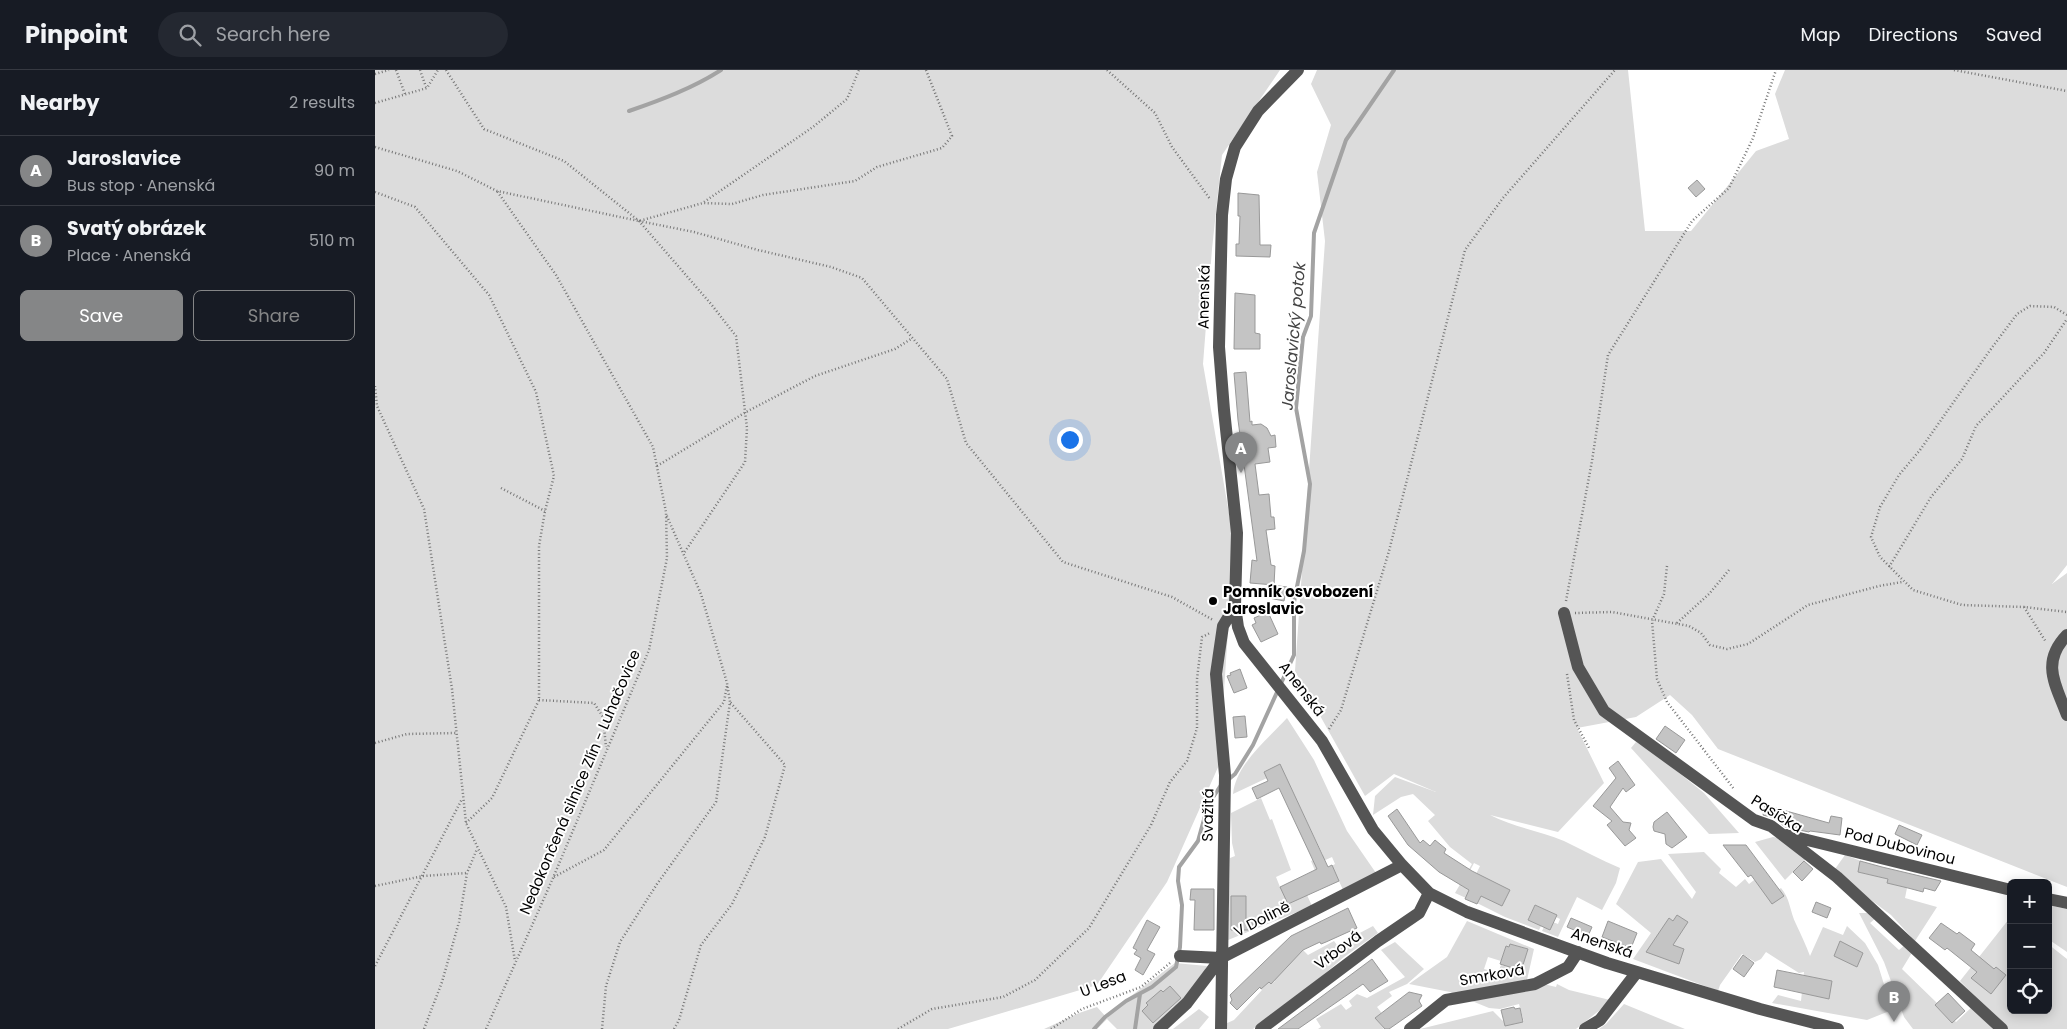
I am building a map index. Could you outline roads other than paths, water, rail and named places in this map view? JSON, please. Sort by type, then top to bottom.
[{"type":"street","name":"Anenská","points":[[1298,70],[1259,111],[1235,147],[1226,179],[1222,215],[1219,347],[1223,410],[1237,533],[1235,606],[1238,627],[1244,643],[1321,742],[1373,830],[1402,866],[1429,893],[1467,912],[1637,972],[1760,1009],[1838,1029]]},
{"type":"street","name":"Svažitá","points":[[1221,1029],[1225,782],[1216,674],[1223,626],[1235,606]]},
{"type":"street","name":"Pasíčka","points":[[1564,613],[1578,667],[1604,710],[1754,820],[1771,826],[1837,876],[2002,1029]]},
{"type":"street","points":[[2067,636],[2054,654],[2050,669],[2067,715]]},
{"type":"street","name":"Pod Dubovinou","points":[[1781,834],[2007,889]]},
{"type":"street","name":"V Dolině","points":[[1159,1029],[1187,1003],[1221,958],[1402,866]]},
{"type":"street","name":"Vrbová","points":[[1261,1029],[1378,940],[1419,913],[1429,893]]},
{"type":"street","points":[[2052,900],[2067,904]]},
{"type":"street","name":"Smrková","points":[[1409,1029],[1446,1000],[1535,984],[1568,968],[1578,952]]},
{"type":"street","points":[[1180,956],[1221,958]]},
{"type":"street","points":[[1585,1029],[1601,1020],[1637,972]]},
{"type":"waterway","points":[[629,111],[677,93],[721,70]]},
{"type":"waterway","name":"Jaroslavický potok","points":[[1229,779],[1235,774],[1253,745],[1294,655],[1294,602],[1304,551],[1310,484],[1296,408],[1303,337],[1311,316],[1314,233],[1346,140],[1394,70]]},
{"type":"waterway","name":"Jaroslavický potok","points":[[1094,1029],[1105,1017],[1126,1001],[1152,987],[1176,967],[1180,947],[1182,905],[1178,881],[1179,867],[1198,841],[1208,805],[1221,785]]},
{"type":"waterway","points":[[1135,1029],[1140,994]]},
{"type":"place","name":"Jaroslavice","points":[[1241,473]]},
{"type":"place","name":"Pomník osvobození Jaroslavic","points":[[1213,601]]},
{"type":"place","name":"Svatý obrázek","points":[[1894,1022]]}]
